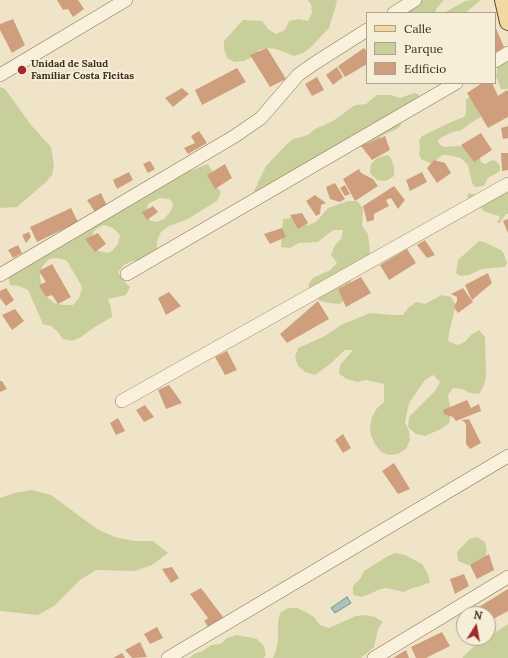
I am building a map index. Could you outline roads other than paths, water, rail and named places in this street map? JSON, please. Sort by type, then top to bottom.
[{"type":"main road","points":[[503,0],[508,22]]},
{"type":"street","points":[[0,75],[126,0]]},
{"type":"street","points":[[396,12],[415,0]]},
{"type":"street","points":[[0,275],[235,136],[261,118],[298,75],[366,31]]},
{"type":"street","points":[[496,60],[508,53]]},
{"type":"street","points":[[127,274],[454,84]]},
{"type":"street","points":[[122,401],[508,184]]},
{"type":"street","points":[[168,658],[508,456]]},
{"type":"street","points":[[374,658],[508,577]]},
{"type":"water","points":[[347,597],[351,603],[335,613],[331,608]]},
{"type":"place","name":"Unidad de Salud Familiar Costa Fleitas","points":[[22,70]]}]
